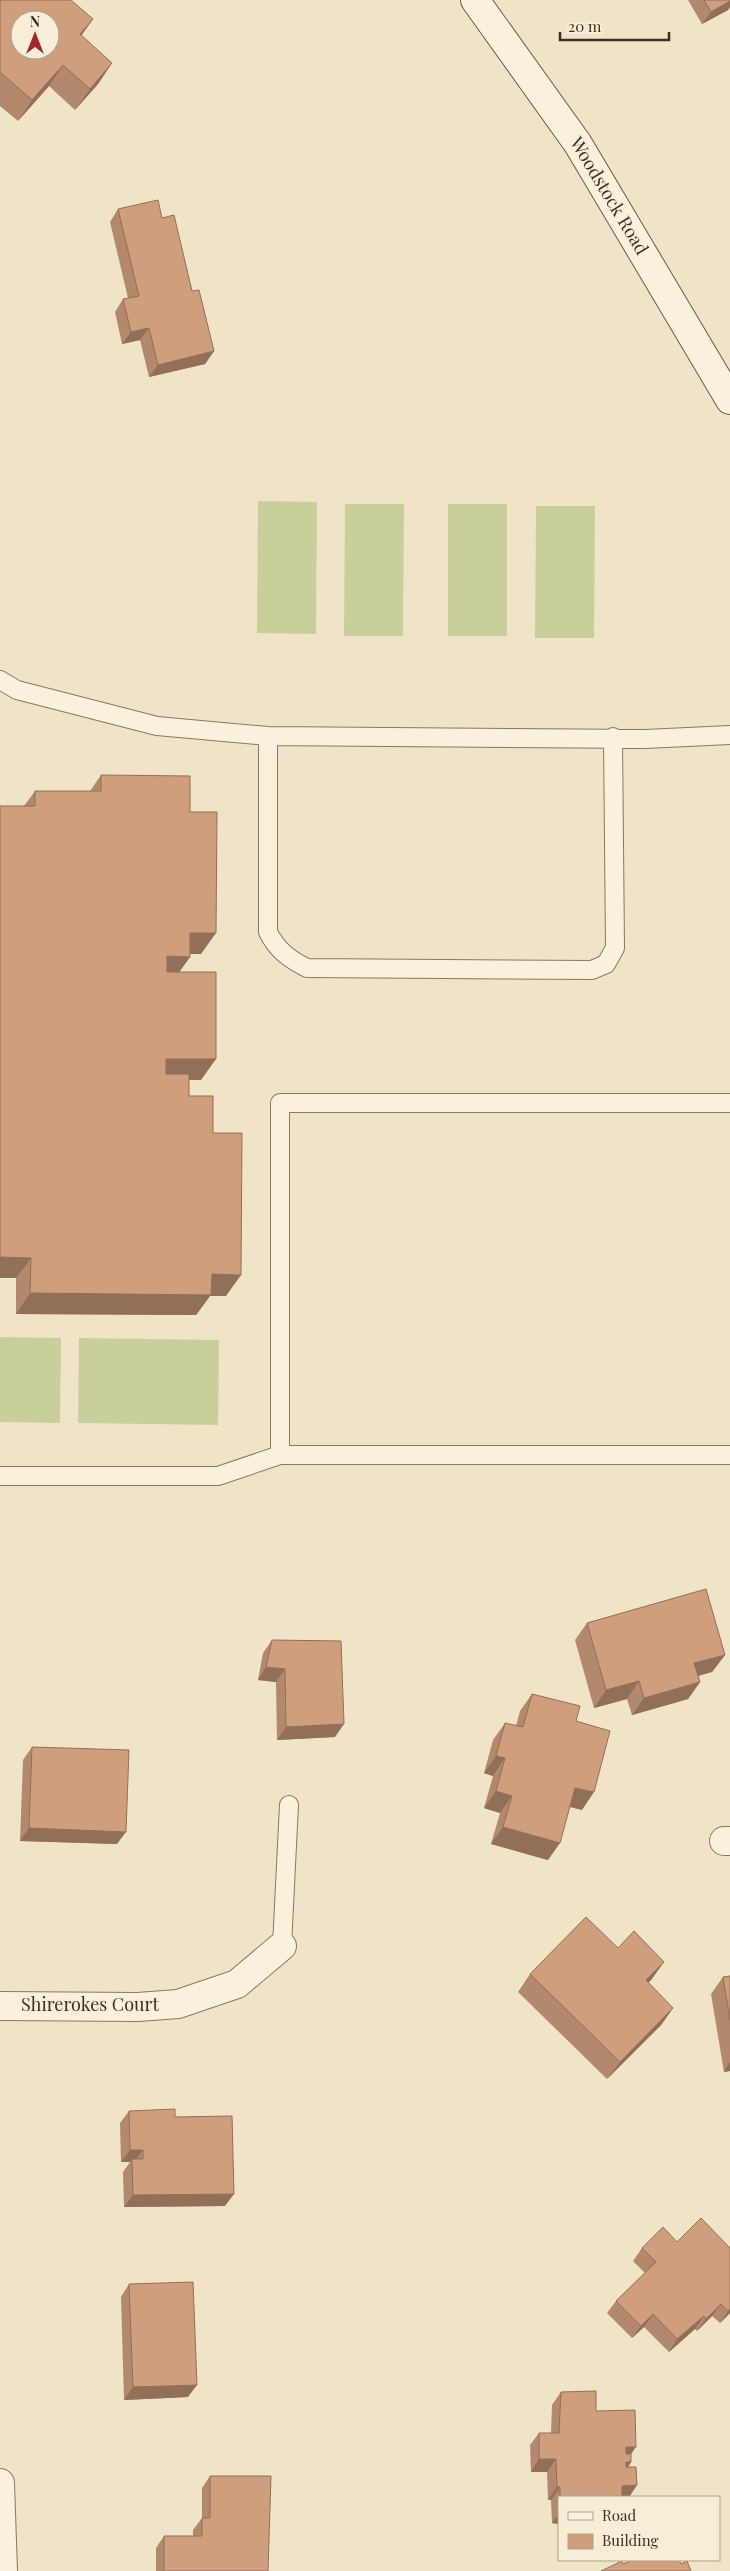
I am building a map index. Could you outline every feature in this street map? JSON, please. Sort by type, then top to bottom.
[{"type":"street","name":"Woodstock Road","points":[[475,0],[578,144],[730,400]]},
{"type":"street","name":"Shirerokes Court","points":[[0,2006],[138,2007],[178,2004],[237,1984],[282,1946]]},
{"type":"street","points":[[0,2483],[3,2571]]},
{"type":"lane","points":[[0,680],[17,690],[157,726],[268,736],[614,737],[645,739],[730,735]]},
{"type":"lane","points":[[268,736],[268,932],[274,944],[287,958],[306,968],[582,970],[592,970],[606,964],[615,948],[614,737]]},
{"type":"lane","points":[[280,1456],[280,1103],[730,1103]]},
{"type":"lane","points":[[0,1476],[218,1476],[280,1456],[730,1455]]},
{"type":"lane","points":[[282,1946],[289,1805]]},
{"type":"green space","points":[[258,501],[317,502],[316,634],[257,633]]},
{"type":"green space","points":[[345,504],[404,504],[403,636],[344,636]]},
{"type":"green space","points":[[448,504],[507,504],[507,636],[448,636]]},
{"type":"green space","points":[[536,506],[595,506],[594,638],[535,638]]},
{"type":"green space","points":[[0,1337],[61,1338],[60,1423],[0,1422]]},
{"type":"green space","points":[[79,1338],[219,1340],[218,1425],[78,1423]]},
{"type":"building","points":[[0,0],[71,0],[93,19],[80,34],[112,63],[90,89],[63,65],[32,100],[0,72]]},
{"type":"building","points":[[704,0],[730,0],[730,1],[711,12]]},
{"type":"building","points":[[158,200],[162,218],[174,215],[192,291],[199,290],[214,351],[158,365],[149,328],[131,332],[123,299],[139,296],[118,209]]},
{"type":"building","points":[[101,775],[190,776],[190,812],[217,812],[216,933],[190,933],[190,957],[167,956],[167,972],[216,972],[216,1059],[166,1059],[166,1074],[189,1074],[189,1096],[213,1096],[213,1133],[242,1133],[241,1275],[212,1274],[211,1295],[30,1293],[31,1258],[0,1257],[0,806],[35,806],[35,791],[101,791]]},
{"type":"building","points":[[706,1589],[725,1655],[694,1663],[700,1682],[644,1698],[639,1681],[606,1690],[587,1623]]},
{"type":"building","points":[[272,1640],[341,1641],[344,1724],[286,1727],[285,1669],[266,1667]]},
{"type":"building","points":[[532,1694],[580,1706],[576,1721],[610,1731],[594,1792],[575,1788],[560,1843],[503,1827],[512,1796],[496,1791],[505,1758],[496,1756],[505,1723],[523,1727]]},
{"type":"building","points":[[32,1747],[129,1750],[126,1832],[29,1828]]},
{"type":"building","points":[[586,1917],[618,1948],[634,1931],[664,1962],[646,1980],[673,2008],[620,2062],[530,1974]]},
{"type":"building","points":[[730,1976],[730,2020],[723,1977]]},
{"type":"building","points":[[175,2109],[175,2117],[232,2116],[234,2194],[133,2195],[132,2159],[143,2159],[143,2150],[130,2150],[129,2111]]},
{"type":"building","points":[[701,2218],[730,2248],[730,2309],[728,2311],[721,2304],[706,2319],[704,2316],[677,2339],[653,2314],[641,2326],[616,2301],[656,2262],[642,2248],[663,2227],[677,2242]]},
{"type":"building","points":[[193,2282],[197,2385],[133,2387],[129,2284]]},
{"type":"building","points":[[596,2391],[596,2411],[635,2410],[636,2447],[626,2447],[626,2454],[631,2454],[631,2462],[626,2462],[626,2467],[636,2467],[637,2485],[622,2486],[622,2496],[560,2496],[560,2487],[557,2487],[556,2459],[539,2459],[539,2433],[559,2433],[561,2392]]},
{"type":"building","points":[[210,2476],[271,2476],[268,2571],[164,2571],[164,2536],[202,2536],[202,2518],[210,2518]]},
{"type":"building","points":[[622,2561],[623,2564],[630,2561],[680,2561],[681,2564],[687,2561],[691,2571],[601,2571]]}]
